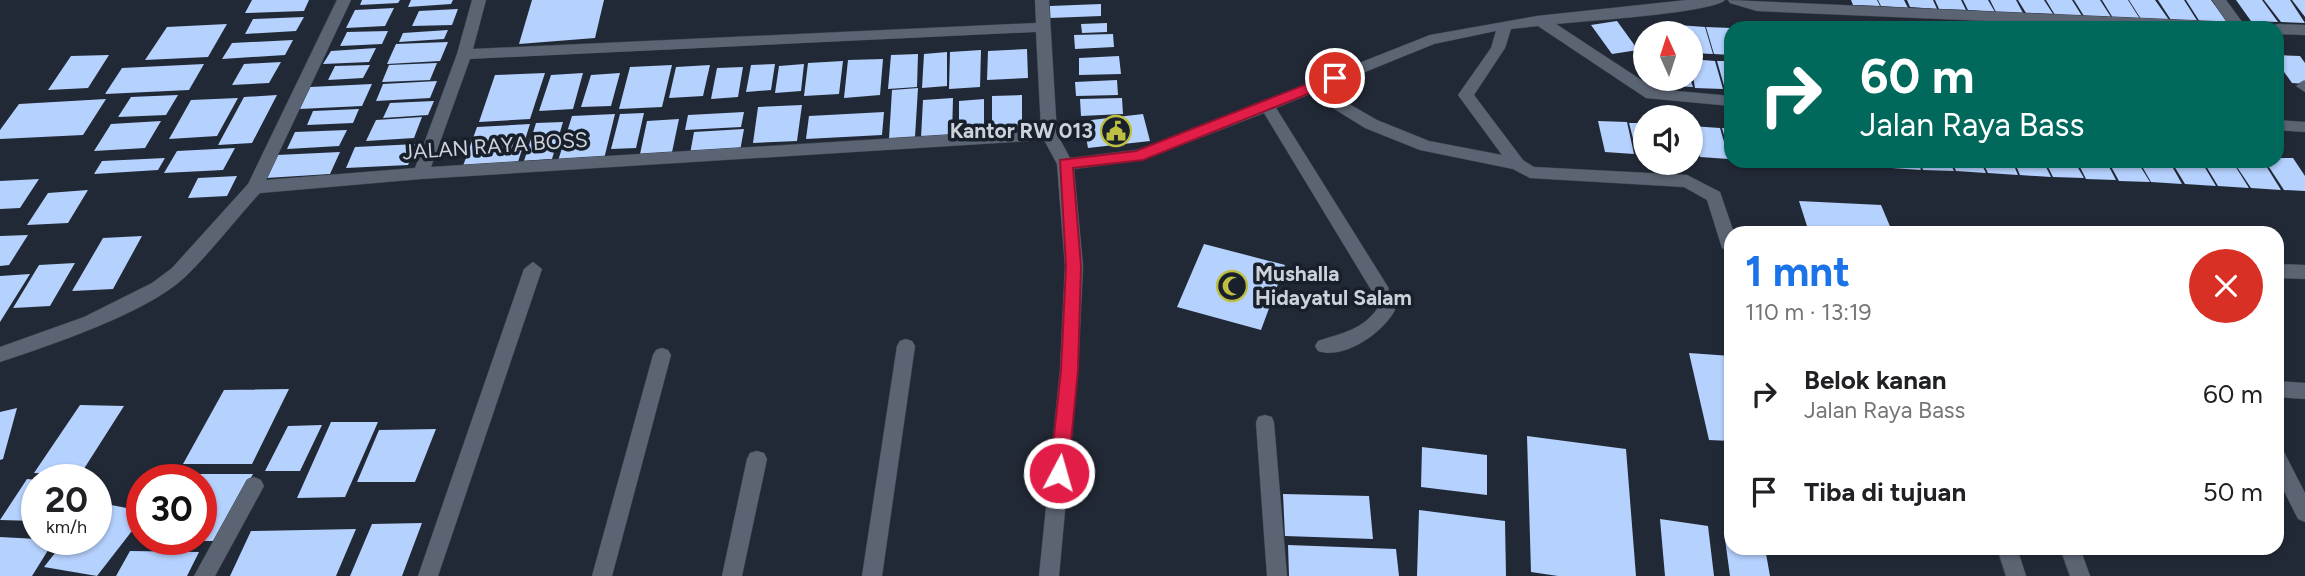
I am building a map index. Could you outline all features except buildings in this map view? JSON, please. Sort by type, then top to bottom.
[{"type":"street","points":[[0,355],[90,322],[158,289],[178,273],[255,187],[344,0]]},
{"type":"street","points":[[421,173],[464,54],[479,0]]},
{"type":"street","points":[[1042,0],[1049,134],[1065,164],[1074,266],[1069,370],[1049,576]]},
{"type":"street","points":[[1065,164],[1138,156],[1430,40],[1505,25],[1718,0]]},
{"type":"street","points":[[1735,0],[1757,6],[2101,21]]},
{"type":"street","points":[[2219,0],[2234,21]]},
{"type":"street","points":[[1543,22],[1651,94],[1724,100]]},
{"type":"street","points":[[1505,25],[1502,45],[1496,57],[1466,95],[1517,164]]},
{"type":"street","points":[[464,54],[1044,27]]},
{"type":"street","points":[[2284,29],[2305,30]]},
{"type":"street","points":[[1311,88],[1371,124],[1426,146],[1517,164],[1530,172],[1687,181],[1714,196],[1724,227]]},
{"type":"street","points":[[1267,105],[1382,292],[1386,310],[1377,325],[1346,342],[1324,346]]},
{"type":"street","points":[[2284,126],[2305,127]]},
{"type":"street","name":"JALAN RAYA BOSS","points":[[255,187],[421,173],[1049,134]]},
{"type":"street","points":[[428,576],[533,269]]},
{"type":"street","points":[[2284,271],[2305,272]]},
{"type":"street","points":[[872,576],[906,346]]},
{"type":"street","points":[[602,576],[662,355]]},
{"type":"street","points":[[2284,390],[2305,391]]},
{"type":"street","points":[[1265,423],[1277,576]]},
{"type":"street","points":[[732,576],[757,459]]},
{"type":"street","points":[[2284,472],[2305,513]]},
{"type":"street","points":[[204,576],[254,486]]},
{"type":"street","points":[[2009,555],[2016,576]]},
{"type":"street","points":[[2072,555],[2080,576]]},
{"type":"place","name":"Kantor RW 013","points":[[1116,131]]},
{"type":"place","name":"Mushalla Hidayatul Salam","points":[[1232,286]]},
{"type":"route","points":[[1059,473],[1069,370],[1074,266],[1065,164],[1138,156],[1335,78]]}]
